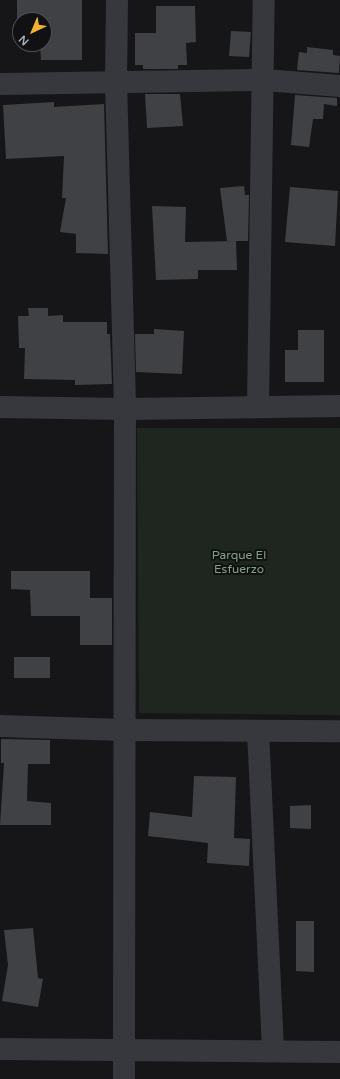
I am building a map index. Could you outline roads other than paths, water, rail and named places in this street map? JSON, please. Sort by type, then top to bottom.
[{"type":"street","points":[[117,0],[116,82],[125,409],[123,730],[124,1079]]},
{"type":"street","points":[[258,407],[265,80],[264,0]]},
{"type":"street","points":[[0,84],[265,80],[340,86]]},
{"type":"street","points":[[0,407],[125,409],[340,406]]},
{"type":"street","points":[[0,726],[123,730],[340,731]]},
{"type":"street","points":[[258,731],[273,1051]]},
{"type":"street","points":[[0,1049],[340,1052]]},
{"type":"park label","name":"Parque El Esfuerzo","points":[[239,563]]}]
